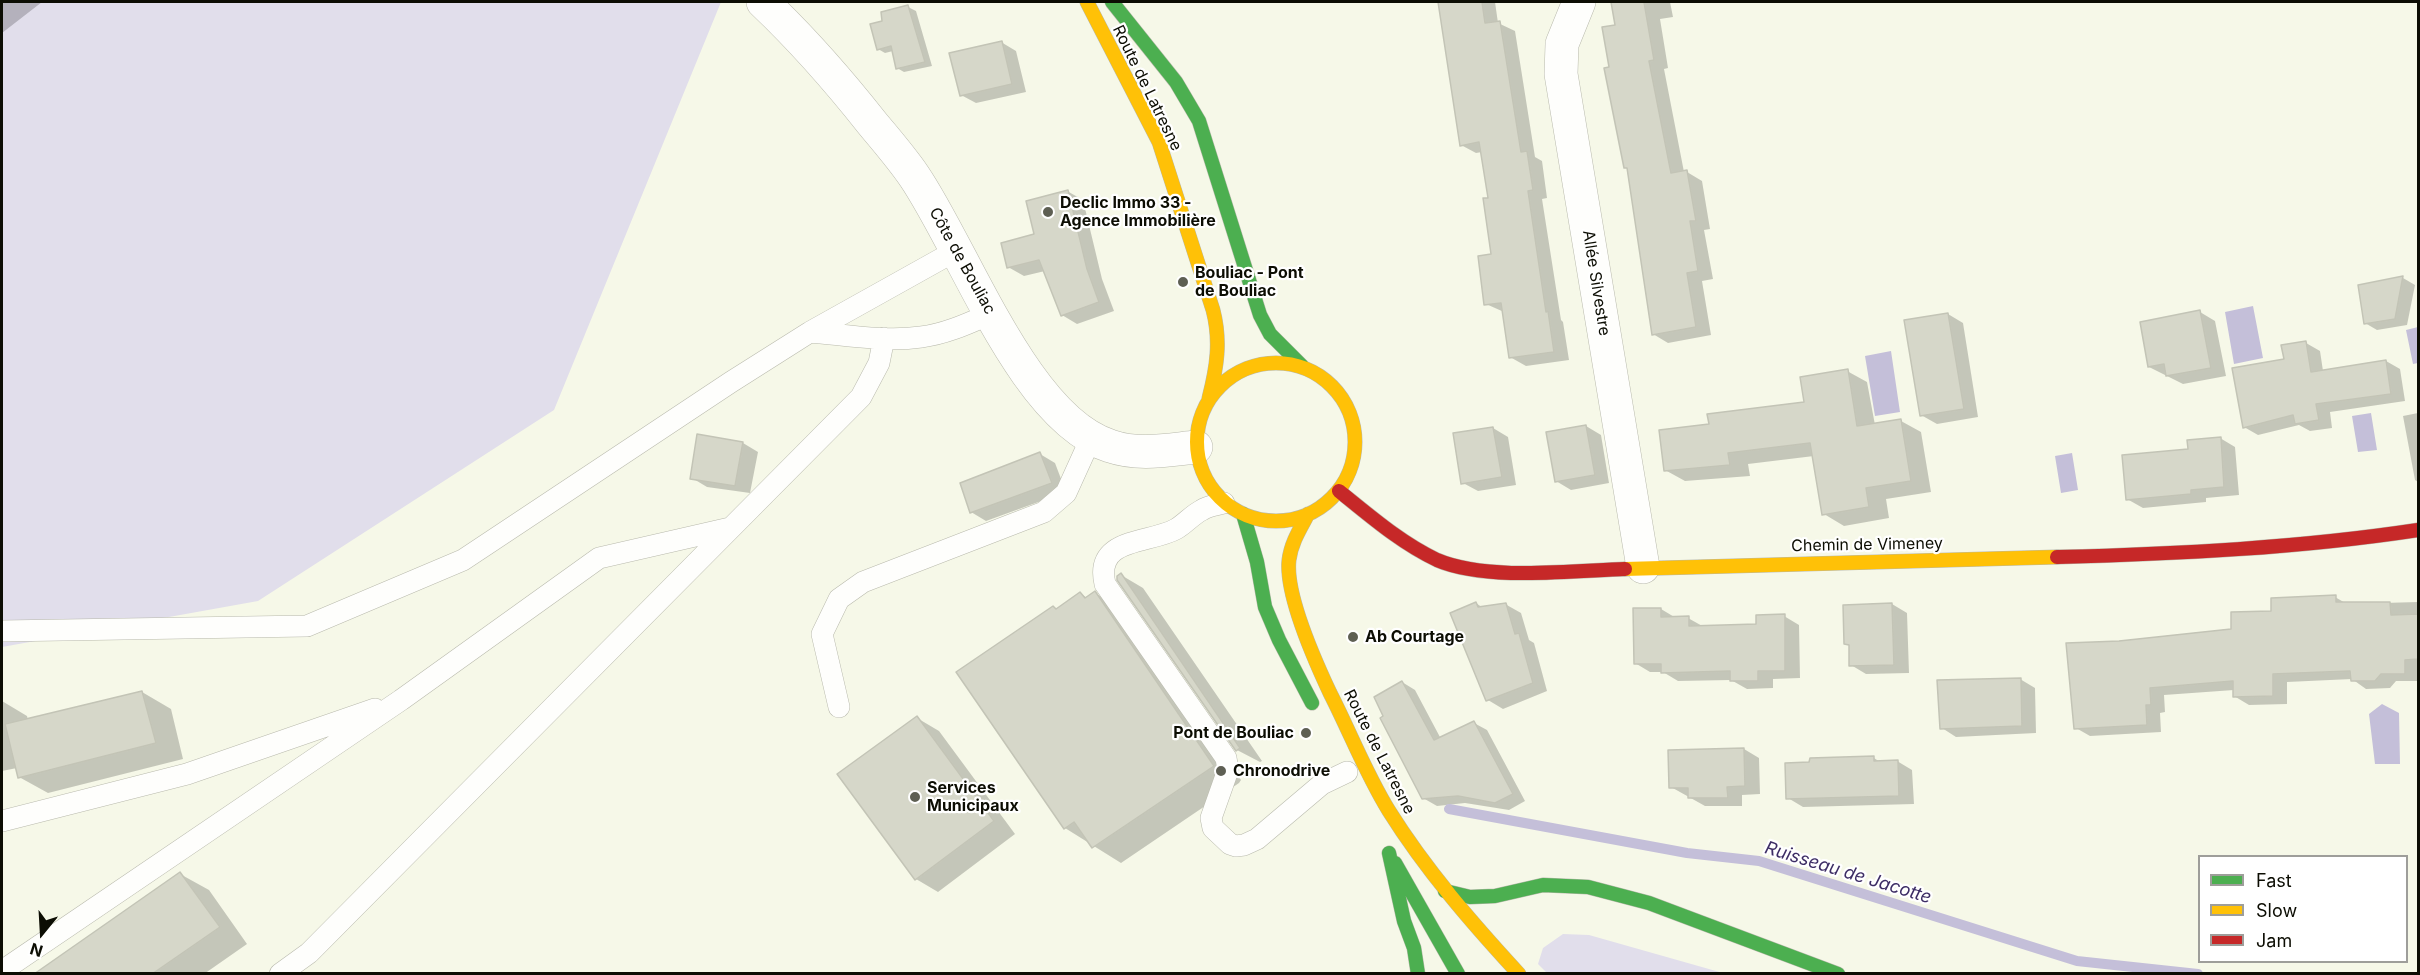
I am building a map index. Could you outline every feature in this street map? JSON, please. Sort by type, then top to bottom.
[{"type":"main road","name":"Route de Latresne","points":[[1087,2],[1159,142],[1218,326],[1220,356],[1208,398]]},
{"type":"main road","name":"Route de Latresne","points":[[1112,2],[1162,62],[1198,121],[1260,315],[1270,334],[1302,366]]},
{"type":"main road","points":[[1275,362],[1302,366],[1324,378],[1342,396],[1353,419],[1356,444],[1351,468],[1339,491],[1319,509],[1294,520],[1268,521],[1243,514],[1224,503],[1210,487],[1200,468],[1196,447],[1198,421],[1208,398],[1226,378],[1249,366],[1275,362]]},
{"type":"main road","name":"Chemin de Vimeney","points":[[1339,491],[1379,523],[1418,549],[1434,558],[1476,571],[1523,572],[2130,555],[2347,541],[2418,530]]},
{"type":"main road","points":[[1243,514],[1257,562],[1265,607],[1279,640],[1317,712]]},
{"type":"main road","name":"Route de Latresne","points":[[1308,514],[1294,539],[1289,560],[1290,575],[1303,632],[1322,676],[1388,808],[1444,891],[1519,974]]},
{"type":"main road","points":[[1418,974],[1414,948],[1404,921],[1387,848],[1458,974]]},
{"type":"main road","points":[[1444,891],[1470,897],[1495,896],[1543,885],[1588,887],[1649,903],[1838,974]]},
{"type":"street","name":"Côte de Bouliac","points":[[763,2],[831,72],[906,165],[935,210],[1021,365],[1045,397],[1070,422],[1091,438],[1127,451],[1154,452],[1196,447]]},
{"type":"street","name":"Allée Silvestre","points":[[1579,2],[1562,44],[1561,74],[1643,567]]},
{"type":"street","points":[[1128,83],[1162,62]]},
{"type":"lane","points":[[2,631],[307,626],[463,560],[810,332],[957,250]]},
{"type":"lane","points":[[810,332],[884,338],[921,337],[949,331],[992,313]]},
{"type":"lane","points":[[280,974],[309,953],[861,397],[879,363],[884,338]]},
{"type":"lane","points":[[839,707],[822,634],[839,600],[863,582],[1044,512],[1066,493],[1091,438]]},
{"type":"lane","points":[[1224,503],[1203,509],[1175,530],[1120,546],[1108,557],[1102,571],[1105,584],[1226,758],[1228,770],[1211,818],[1213,828],[1230,844],[1244,845],[1257,839],[1323,784],[1347,771]]},
{"type":"lane","points":[[2,971],[401,700],[599,558],[730,528]]},
{"type":"lane","points":[[2,821],[187,774],[401,700]]},
{"type":"shaded area","points":[[2,2],[721,2],[554,410],[258,601],[2,647]]},
{"type":"shaded area","points":[[2253,306],[2263,358],[2234,364],[2225,312]]},
{"type":"shaded area","points":[[2418,327],[2418,363],[2413,364],[2406,330]]},
{"type":"shaded area","points":[[1891,351],[1900,412],[1875,416],[1865,356]]},
{"type":"shaded area","points":[[2371,413],[2377,450],[2358,452],[2352,416]]},
{"type":"shaded area","points":[[2072,453],[2078,490],[2061,493],[2055,456]]},
{"type":"shaded area","points":[[2382,704],[2399,713],[2400,764],[2375,764],[2369,714]]},
{"type":"shaded area","points":[[1563,934],[1589,935],[1723,973],[1547,973],[1538,964],[1543,948]]},
{"type":"building","points":[[1438,2],[1482,2],[1485,23],[1500,21],[1521,152],[1527,151],[1533,190],[1528,191],[1554,352],[1509,358],[1501,303],[1484,305],[1478,256],[1491,254],[1483,198],[1488,198],[1479,142],[1460,146]]},
{"type":"building","points":[[1611,2],[1644,2],[1654,60],[1649,61],[1671,173],[1687,170],[1696,221],[1690,221],[1698,271],[1687,273],[1696,327],[1652,335],[1627,168],[1624,168],[1604,68],[1609,67],[1602,27],[1615,25]]},
{"type":"building","points":[[908,5],[925,62],[896,69],[891,46],[877,50],[870,24],[882,21],[881,12]]},
{"type":"building","points":[[1002,41],[1012,84],[960,96],[949,53]]},
{"type":"building","points":[[1068,190],[1087,269],[1099,302],[1061,316],[1039,260],[1007,268],[1001,243],[1034,234],[1026,201]]},
{"type":"building","points":[[2403,276],[2395,319],[2364,324],[2358,285]]},
{"type":"building","points":[[2200,310],[2211,368],[2166,376],[2164,364],[2148,367],[2140,322]]},
{"type":"building","points":[[1948,313],[1964,409],[1920,416],[1904,320]]},
{"type":"building","points":[[2306,341],[2311,372],[2386,360],[2391,394],[2316,404],[2319,420],[2295,424],[2293,415],[2243,428],[2232,368],[2284,359],[2281,345]]},
{"type":"building","points":[[1848,369],[1857,426],[1901,419],[1911,481],[1866,488],[1869,507],[1822,515],[1810,443],[1728,453],[1730,465],[1664,471],[1659,430],[1709,424],[1707,414],[1804,402],[1800,377]]},
{"type":"building","points":[[1586,425],[1595,475],[1555,482],[1546,432]]},
{"type":"building","points":[[1493,427],[1502,477],[1461,484],[1453,433]]},
{"type":"building","points":[[697,434],[743,442],[735,486],[690,479]]},
{"type":"building","points":[[2221,437],[2224,487],[2191,490],[2191,494],[2126,500],[2122,455],[2188,449],[2187,440]]},
{"type":"building","points":[[1040,452],[1052,483],[970,513],[960,483]]},
{"type":"building","points":[[1121,573],[1240,748],[1236,751],[1117,580],[1117,576]]},
{"type":"building","points":[[1095,591],[1214,766],[1092,848],[1074,822],[1064,829],[956,672],[1053,606],[1056,609],[1080,592],[1085,598]]},
{"type":"building","points":[[2336,595],[2336,602],[2390,602],[2391,615],[2418,614],[2418,659],[2405,660],[2405,674],[2381,674],[2375,681],[2351,681],[2350,671],[2273,674],[2273,696],[2233,697],[2233,681],[2150,688],[2151,705],[2146,705],[2147,725],[2074,729],[2066,643],[2119,641],[2231,629],[2231,612],[2271,611],[2271,598]]},
{"type":"building","points":[[1476,602],[1478,607],[1506,603],[1515,634],[1519,633],[1533,683],[1486,701],[1450,613]]},
{"type":"building","points":[[1892,603],[1894,665],[1849,666],[1849,645],[1844,644],[1843,605]]},
{"type":"building","points":[[1633,608],[1661,608],[1661,617],[1689,616],[1689,626],[1756,624],[1756,615],[1785,614],[1785,671],[1758,671],[1758,681],[1730,681],[1730,671],[1661,673],[1661,664],[1634,664]]},
{"type":"building","points":[[2021,678],[2022,726],[1940,729],[1937,680]]},
{"type":"building","points":[[1402,681],[1434,740],[1474,721],[1513,794],[1495,803],[1458,796],[1422,799],[1380,718],[1383,716],[1374,697]]},
{"type":"building","points":[[142,691],[156,743],[18,778],[5,724]]},
{"type":"building","name":"Services Municipaux","points":[[917,716],[994,821],[915,880],[837,774]]},
{"type":"building","points":[[1744,748],[1745,786],[1727,787],[1728,798],[1688,798],[1688,788],[1669,788],[1668,750]]},
{"type":"building","points":[[1874,756],[1874,761],[1898,760],[1899,796],[1786,799],[1785,763],[1809,762],[1810,758]]},
{"type":"building","points":[[180,872],[220,927],[152,974],[34,974]]},
{"type":"waterway","name":"Ruisseau de Jacotte","points":[[1449,809],[1687,853],[1759,861],[2077,961],[2198,974]]},
{"type":"traffic: fast","points":[[1112,2],[1176,82],[1199,121],[1260,315],[1270,334],[1302,366]]},
{"type":"traffic: fast","points":[[1243,514],[1257,562],[1265,607],[1279,640],[1312,703]]},
{"type":"traffic: fast","points":[[1389,853],[1404,921],[1414,948],[1418,974]]},
{"type":"traffic: fast","points":[[1395,863],[1458,974]]},
{"type":"traffic: fast","points":[[1445,891],[1470,897],[1495,896],[1543,885],[1588,887],[1649,903],[1838,974]]},
{"type":"traffic: slow","points":[[1087,2],[1159,142],[1213,310],[1217,332],[1217,354],[1209,398]]},
{"type":"traffic: slow","points":[[1276,363],[1292,364],[1306,369],[1320,376],[1332,386],[1342,398],[1349,412],[1354,426],[1355,442],[1354,458],[1349,472],[1342,486],[1332,498],[1320,508],[1306,515],[1292,520],[1276,521],[1260,520],[1246,515],[1232,508],[1220,498],[1210,486],[1203,472],[1198,458],[1197,442],[1198,426],[1203,412],[1210,398],[1220,386],[1232,376],[1246,369],[1260,364],[1276,363]]},
{"type":"traffic: slow","points":[[1308,514],[1292,548],[1289,574],[1302,628],[1324,680],[1373,782],[1403,833],[1450,895],[1519,974]]},
{"type":"traffic: slow","points":[[1625,569],[2057,557]]},
{"type":"traffic: jam","points":[[1339,491],[1411,546],[1437,560],[1457,566],[1504,573],[1625,569]]},
{"type":"traffic: jam","points":[[2057,557],[2238,549],[2418,530]]},
{"type":"place","name":"Declic Immo 33 - Agence Immobilière","points":[[1048,212]]},
{"type":"place","name":"Bouliac - Pont de Bouliac","points":[[1183,282]]},
{"type":"place","name":"Ab Courtage","points":[[1353,637]]},
{"type":"place","name":"Pont de Bouliac","points":[[1306,733]]},
{"type":"place","name":"Chronodrive","points":[[1221,771]]},
{"type":"place","name":"Services Municipaux","points":[[915,797]]}]
